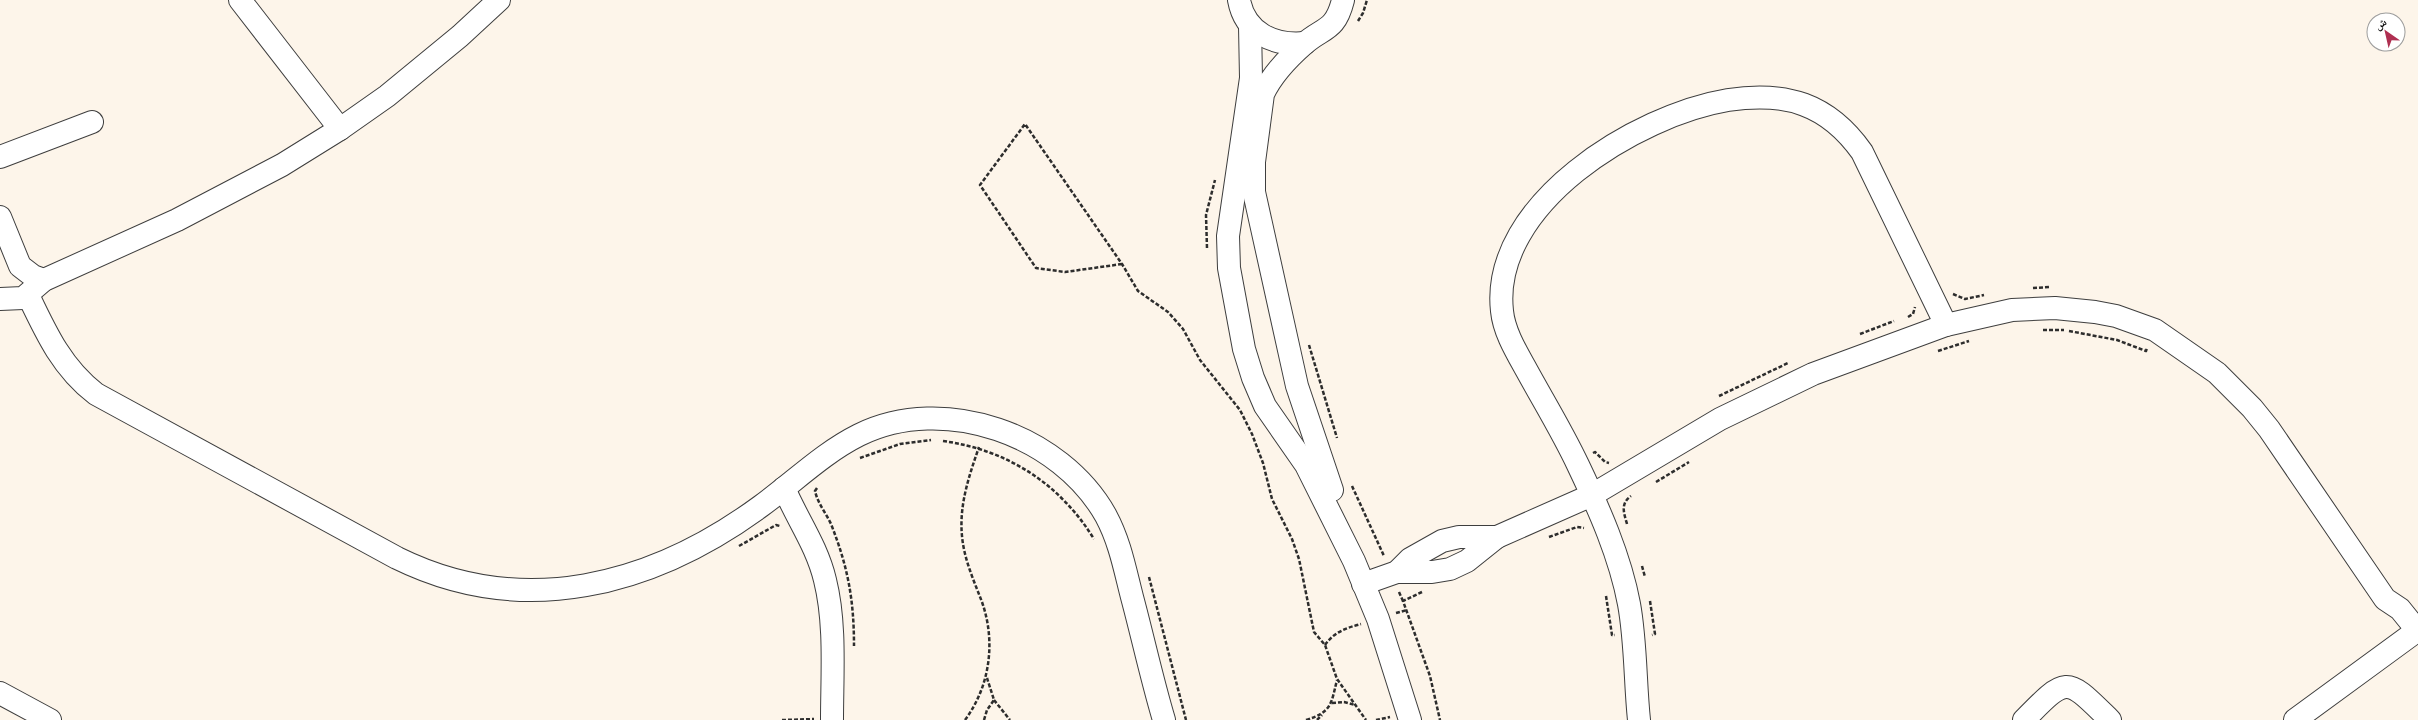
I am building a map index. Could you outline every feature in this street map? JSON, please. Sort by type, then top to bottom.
[{"type":"street","points":[[240,0],[340,129]]},
{"type":"street","points":[[0,299],[23,298],[44,280],[177,220],[257,179],[340,129],[424,66],[499,0]]},
{"type":"street","points":[[1239,0],[1250,26],[1250,134],[1254,192],[1288,351],[1302,406],[1354,561],[1380,626],[1400,718]]},
{"type":"street","points":[[1343,0],[1333,22],[1325,31],[1305,43],[1273,76],[1266,86],[1250,134],[1230,221],[1228,252],[1232,284],[1246,356],[1253,378],[1266,406],[1306,465],[1354,561]]},
{"type":"street","points":[[1250,26],[1269,39],[1293,44],[1305,43]]},
{"type":"street","points":[[1639,720],[1632,636],[1624,581],[1592,495],[1577,462],[1509,336],[1502,310],[1502,287],[1509,254],[1534,213],[1563,184],[1596,156],[1647,126],[1694,108],[1734,99],[1792,100],[1819,112],[1853,140],[1870,165],[1946,325]]},
{"type":"street","points":[[0,157],[92,122]]},
{"type":"street","points":[[0,217],[20,266],[33,276],[44,280]]},
{"type":"street","points":[[28,295],[60,357],[82,384],[96,394],[397,558],[435,576],[481,587],[534,592],[579,588],[623,577],[662,563],[714,537],[762,506],[824,456],[860,435],[891,424],[932,418],[975,424],[1002,431],[1037,448],[1082,484],[1098,504],[1113,531],[1121,551],[1164,720]]},
{"type":"street","points":[[1363,584],[1394,573],[1432,572],[1450,569],[1472,558],[1497,537],[1592,495],[1720,419],[1785,386],[1852,358],[1946,325],[2012,310],[2055,308],[2116,316],[2155,330],[2217,373],[2252,408],[2385,599],[2387,612],[2413,633],[2295,720]]},
{"type":"street","points":[[784,488],[794,511],[808,534],[825,580],[832,635],[819,718]]},
{"type":"street","points":[[1394,573],[1410,559],[1442,541],[1459,537],[1497,537]]},
{"type":"street","points":[[2024,720],[2055,690],[2068,686],[2080,691],[2110,720]]},
{"type":"street","points":[[0,693],[50,720]]},
{"type":"path","points":[[1356,24],[1363,13],[1367,0]]},
{"type":"path","points":[[1122,264],[1065,272],[1036,268],[980,184],[1025,124],[1122,264],[1138,292],[1168,312],[1183,329],[1200,360],[1240,410],[1252,434],[1263,463],[1272,498],[1292,539],[1299,559],[1314,632],[1325,645],[1337,679],[1366,720]]},
{"type":"path","points":[[2036,330],[2066,330],[2117,340],[2146,350],[2155,330]]},
{"type":"path","points":[[1308,340],[1337,440]]},
{"type":"path","points":[[1936,351],[1976,340]]},
{"type":"path","points":[[859,459],[900,444],[933,439]]},
{"type":"path","points":[[941,440],[979,447],[1016,464],[1050,487],[1083,521],[1097,547]]},
{"type":"path","points":[[965,720],[976,705],[987,677],[989,630],[982,604],[970,574],[962,536],[963,504],[969,478],[979,447]]},
{"type":"path","points":[[1652,484],[1690,461]]},
{"type":"path","points":[[1350,482],[1394,573],[1430,676],[1440,720]]},
{"type":"path","points":[[820,485],[816,491],[817,496],[830,523],[848,572],[854,614],[854,652]]},
{"type":"path","points":[[1629,529],[1623,509],[1625,502],[1633,495]]},
{"type":"path","points":[[735,548],[776,525],[783,528]]},
{"type":"path","points":[[1543,539],[1577,527],[1586,530]]},
{"type":"path","points":[[1641,564],[1646,585]]},
{"type":"path","points":[[1147,573],[1186,720]]},
{"type":"path","points":[[1604,589],[1612,635],[1632,636],[1655,634],[1649,598]]},
{"type":"path","points":[[1403,601],[1427,591]]},
{"type":"path","points":[[987,677],[994,700],[1010,720]]},
{"type":"path","points":[[1317,720],[1332,703],[1337,679]]},
{"type":"path","points":[[984,720],[987,710],[994,700]]},
{"type":"path","points":[[1332,703],[1344,702],[1356,706]]},
{"type":"path","points":[[1306,720],[1322,715]]},
{"type":"path","points":[[782,720],[819,718]]},
{"type":"path","points":[[1376,720],[1400,718]]}]
